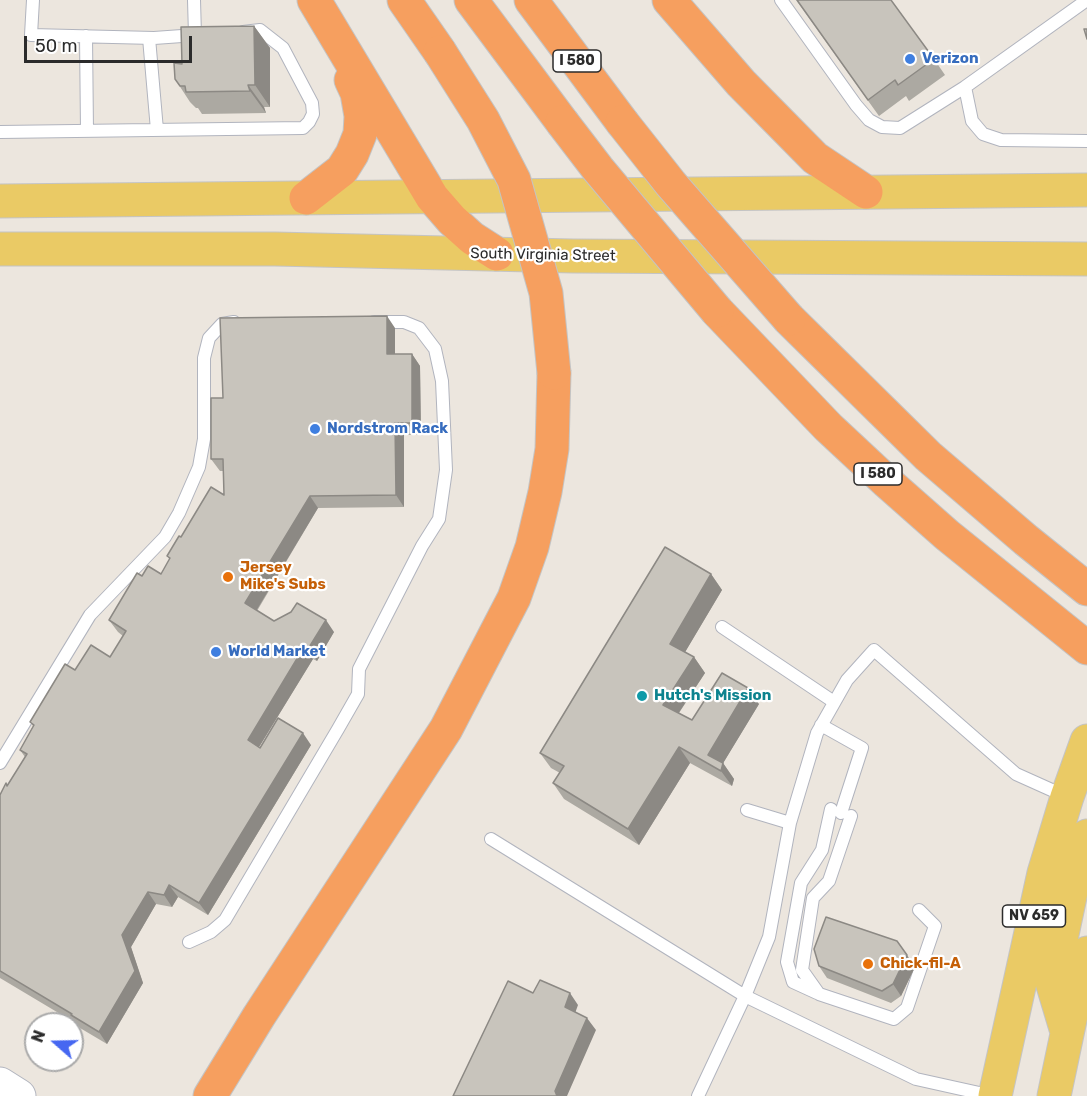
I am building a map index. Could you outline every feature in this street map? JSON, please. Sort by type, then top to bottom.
[{"type":"highway","points":[[210,1096],[446,729],[514,598],[532,547],[545,492],[552,449],[554,373],[546,293],[514,180],[483,120],[404,0]]},
{"type":"highway","name":"I 580","points":[[471,0],[598,169],[717,311],[828,427],[887,482],[947,535],[1087,648]]},
{"type":"highway","name":"I 580","points":[[531,0],[671,184],[789,319],[928,456],[1078,582]]},
{"type":"highway","points":[[669,0],[741,83],[815,158],[866,192]]},
{"type":"highway","points":[[321,11],[432,197],[472,238],[497,254]]},
{"type":"highway","points":[[306,198],[342,170],[360,134],[361,116],[357,93],[321,11]]},
{"type":"main road","points":[[0,201],[1087,190]]},
{"type":"main road","name":"South Virginia Street","points":[[0,249],[275,249],[497,254],[1087,259]]},
{"type":"main road","points":[[946,259],[1087,275]]},
{"type":"main road","name":"NV 659","points":[[994,1096],[1044,873],[1077,804],[1087,741]]},
{"type":"main road","points":[[1072,1034],[1052,982],[1072,887],[1087,836]]},
{"type":"main road","points":[[1054,1096],[1072,1034],[1087,953]]},
{"type":"lane","points":[[33,0],[31,35],[149,38],[212,34]]},
{"type":"lane","points":[[194,0],[195,35]]},
{"type":"lane","points":[[781,0],[856,105],[869,120],[882,128],[900,128],[965,87],[1087,0]]},
{"type":"lane","points":[[0,132],[303,128],[309,122],[312,114],[312,103],[283,48],[260,30],[231,33]]},
{"type":"lane","points":[[86,36],[87,131]]},
{"type":"lane","points":[[149,38],[158,130]]},
{"type":"lane","points":[[965,87],[972,121],[983,134],[1001,140],[1087,141]]},
{"type":"lane","points":[[0,763],[90,615],[165,537],[179,513],[199,467],[204,440],[204,358],[209,338],[222,324],[247,322]]},
{"type":"lane","points":[[189,942],[211,932],[225,920],[327,750],[358,694],[359,669],[422,546],[439,519],[446,470],[442,381],[435,349],[419,328],[404,322],[359,322]]},
{"type":"lane","points":[[722,627],[834,702]]},
{"type":"lane","points":[[698,1096],[745,996],[769,937],[790,823],[817,733],[847,680],[873,650],[1016,774],[1077,804]]},
{"type":"lane","points":[[819,994],[802,970],[813,898],[829,880],[841,813],[862,748],[821,725]]},
{"type":"lane","points":[[747,810],[790,823]]},
{"type":"lane","points":[[841,813],[822,850],[801,883],[787,962],[793,982],[819,994],[894,1019],[907,1008],[935,926],[919,910]]},
{"type":"lane","points":[[491,839],[745,996],[916,1079],[994,1096]]},
{"type":"building","points":[[797,0],[891,0],[934,59],[898,85],[895,80],[868,100]]},
{"type":"building","points":[[254,26],[255,85],[248,85],[250,91],[186,92],[185,86],[180,86],[175,79],[174,63],[182,64],[181,27]]},
{"type":"building","points":[[387,316],[387,354],[412,354],[412,423],[395,423],[396,495],[310,496],[245,603],[274,621],[291,612],[297,603],[326,620],[308,649],[304,647],[248,740],[260,748],[278,718],[303,733],[199,903],[169,885],[164,895],[148,892],[122,935],[135,971],[99,1032],[84,1023],[84,1012],[69,1012],[0,971],[0,795],[27,754],[20,750],[34,725],[30,722],[65,664],[75,670],[91,645],[110,657],[126,631],[109,620],[137,573],[142,576],[148,566],[161,574],[170,558],[167,556],[211,487],[224,495],[223,459],[211,459],[211,398],[223,398],[220,318]]},
{"type":"building","name":"Hutch's Mission","points":[[665,547],[711,574],[670,644],[694,657],[663,705],[692,720],[722,673],[748,688],[708,755],[723,763],[721,771],[679,747],[628,829],[553,783],[564,766],[540,753]]},
{"type":"building","name":"Chick-fil-A","points":[[826,917],[897,941],[907,955],[893,984],[882,991],[819,966],[814,949]]},
{"type":"building","points":[[540,980],[570,993],[565,1007],[587,1018],[555,1091],[557,1096],[453,1096],[508,981],[533,993]]},
{"type":"place","name":"Verizon","points":[[910,59]]},
{"type":"place","name":"Nordstrom Rack","points":[[315,429]]},
{"type":"place","name":"Jersey Mike's Subs","points":[[228,577]]},
{"type":"place","name":"World Market","points":[[216,652]]},
{"type":"place","name":"Hutch's Mission","points":[[642,696]]},
{"type":"place","name":"Chick-fil-A","points":[[868,964]]}]
